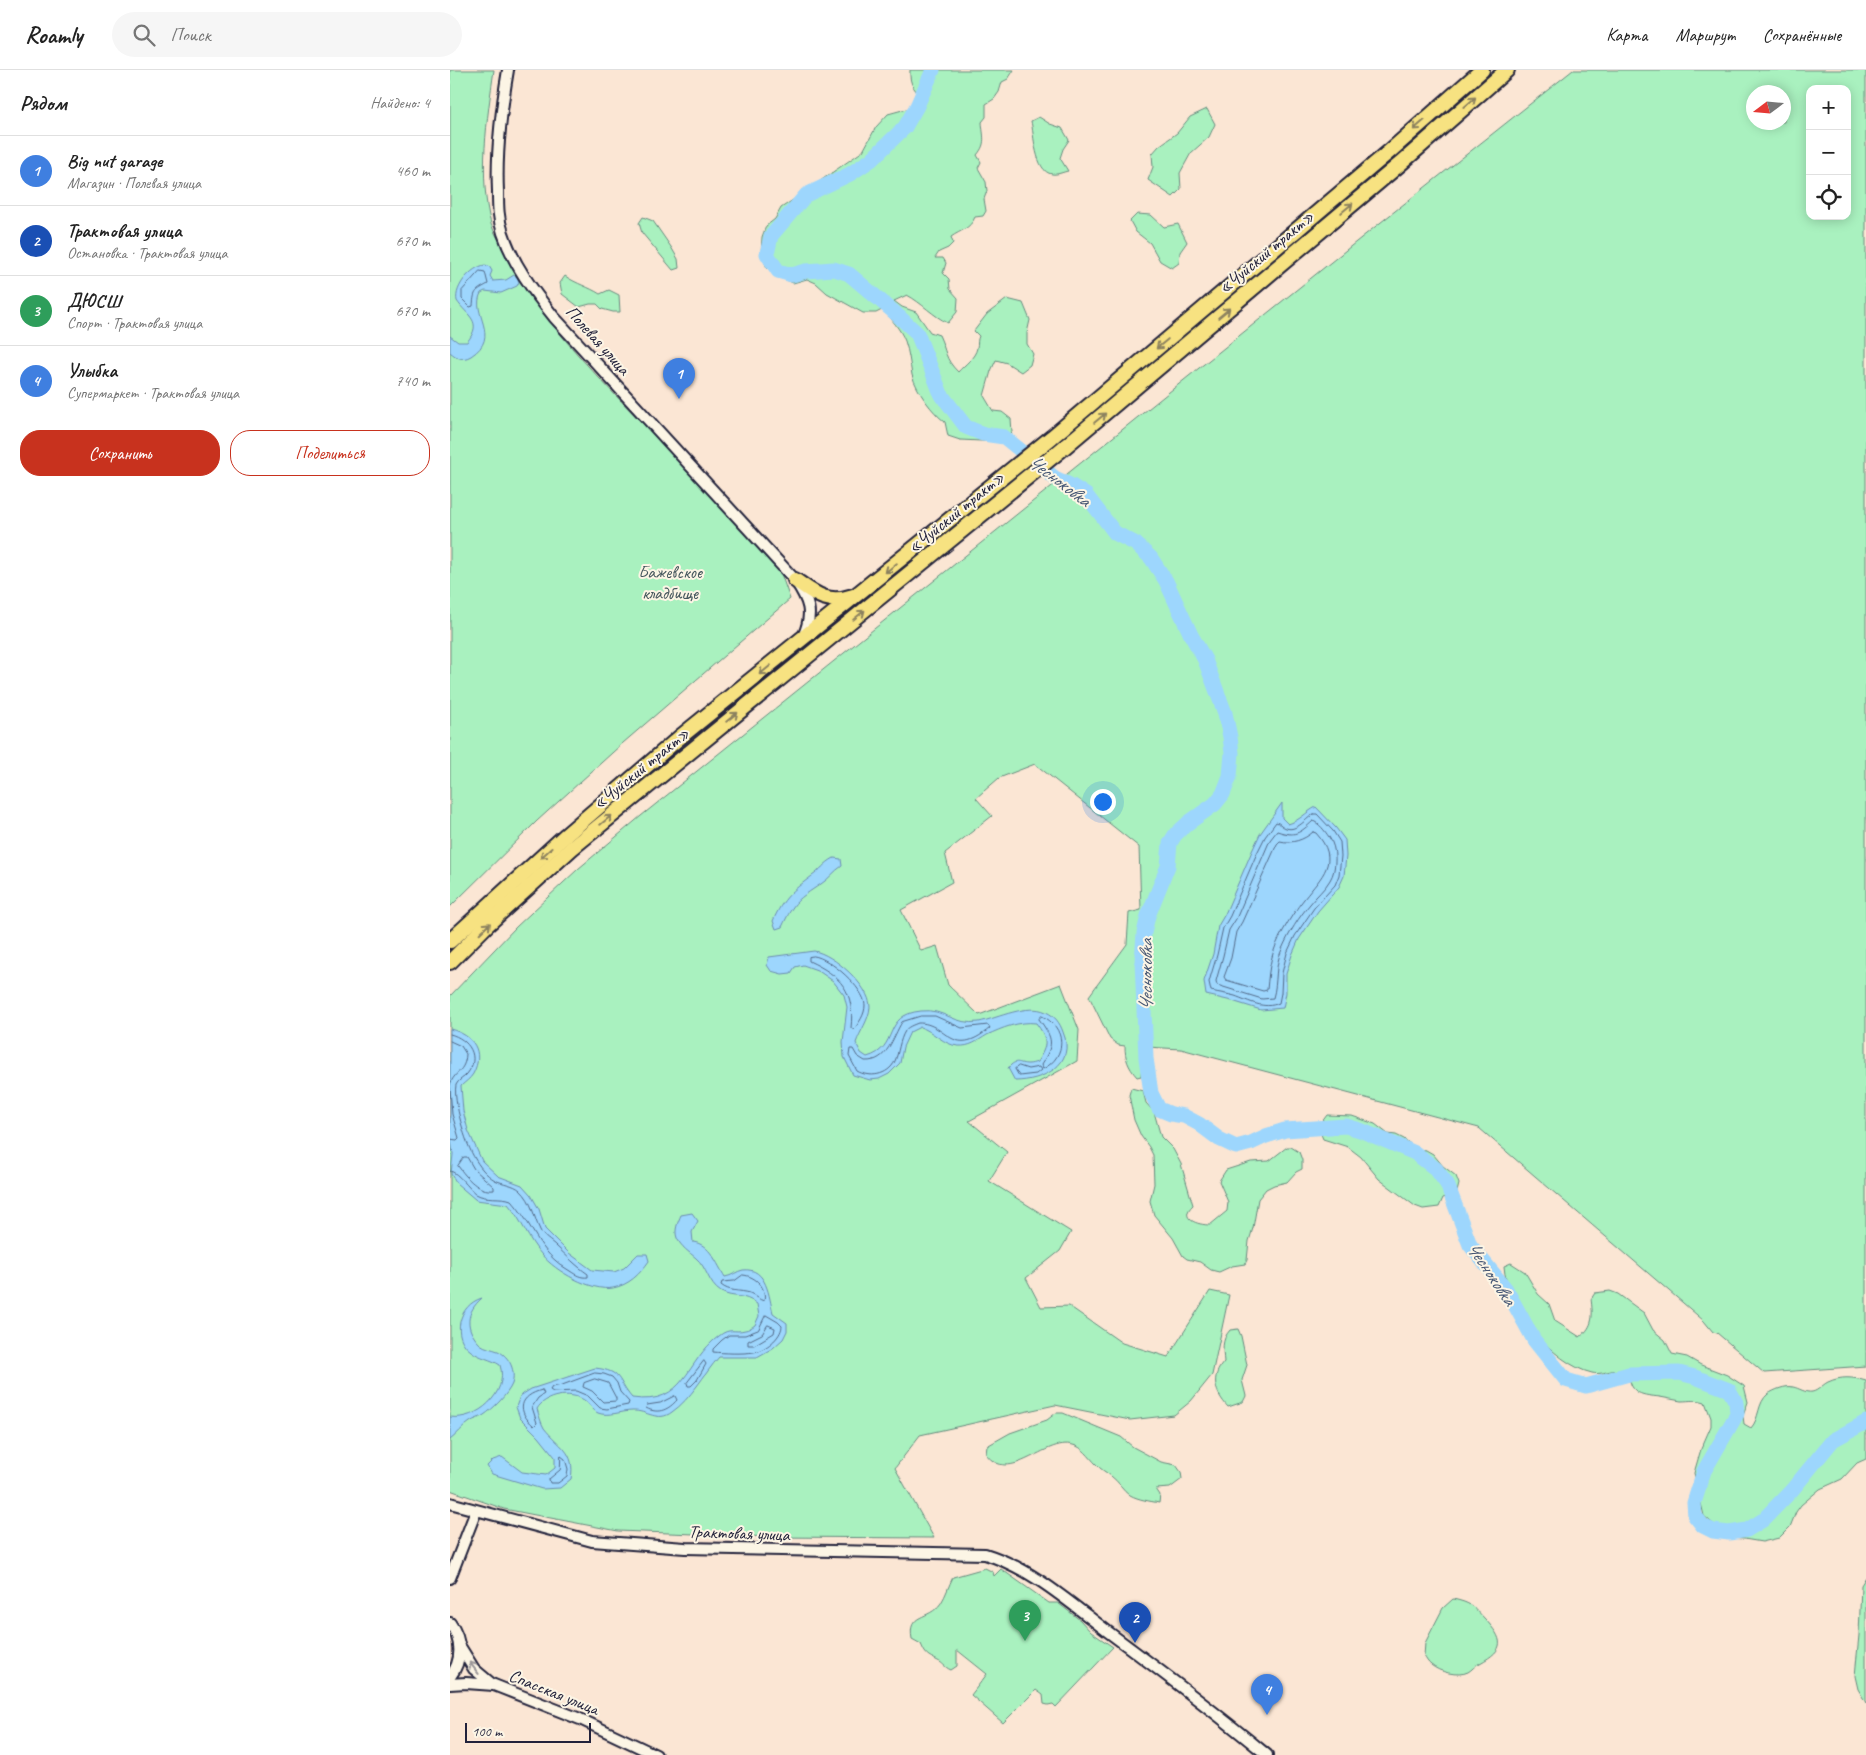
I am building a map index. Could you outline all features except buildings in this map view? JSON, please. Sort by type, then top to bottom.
[{"type":"highway","name":"«Чуйский тракт»","points":[[450,940],[566,835],[679,738],[1052,437],[1390,151],[1482,70]]},
{"type":"highway","name":"«Чуйский тракт»","points":[[450,962],[488,924],[572,848],[1007,495],[1400,164],[1506,70]]},
{"type":"highway","points":[[795,580],[818,596],[831,600],[845,599],[860,593]]},
{"type":"street","name":"Полевая улица","points":[[508,70],[498,135],[498,216],[502,232],[518,266],[540,300],[554,317],[795,580],[806,598],[809,610],[808,623],[801,641]]},
{"type":"street","name":"Трактовая улица","points":[[450,1502],[476,1511],[592,1541],[685,1548],[985,1554],[1003,1560],[1040,1581],[1211,1709],[1268,1755]]},
{"type":"street","points":[[450,1577],[476,1511]]},
{"type":"street","name":"Спасская улица","points":[[450,1623],[474,1669],[494,1685]]},
{"type":"street","points":[[450,1677],[458,1661],[460,1645]]},
{"type":"street","name":"Спасская улица","points":[[450,1684],[466,1682],[494,1685],[580,1719],[656,1755]]},
{"type":"green space","name":"Бажевское кладбище","points":[[450,70],[494,70],[485,147],[484,167],[487,206],[492,227],[519,277],[571,347],[779,568],[790,599],[623,743],[537,821],[450,907]]},
{"type":"green space","points":[[910,70],[1014,70],[1008,79],[1002,82],[999,92],[994,99],[986,104],[986,117],[982,122],[983,143],[977,155],[981,162],[978,168],[986,182],[987,191],[984,199],[986,211],[983,216],[975,217],[968,227],[951,237],[953,243],[948,248],[939,252],[935,258],[943,258],[946,263],[943,273],[949,279],[950,289],[958,298],[957,312],[948,323],[907,295],[894,301],[902,307],[916,312],[930,332],[939,335],[948,359],[958,372],[976,352],[979,336],[974,331],[987,314],[1007,299],[1023,303],[1030,320],[1027,344],[1033,354],[1030,365],[1021,372],[1007,363],[996,360],[984,396],[993,411],[1002,412],[1011,419],[1012,432],[1002,442],[960,440],[948,436],[945,422],[930,407],[917,388],[903,336],[884,309],[876,313],[863,313],[827,293],[816,283],[807,279],[793,283],[779,277],[767,268],[761,254],[762,237],[766,226],[775,219],[781,208],[863,151],[876,127],[888,114],[917,106],[923,108],[926,101],[912,84]]},
{"type":"green space","points":[[1573,70],[1866,70],[1866,1366],[1764,1373],[1717,1333],[1713,1332],[1704,1321],[1479,1128],[1181,1049],[1147,1047],[1141,1076],[1137,1077],[1131,1070],[1125,1046],[1118,1045],[1110,1039],[1089,996],[1127,944],[1129,913],[1141,910],[1139,847],[1035,764],[999,778],[976,798],[992,816],[945,853],[952,882],[901,910],[921,951],[937,946],[948,985],[979,1015],[1061,984],[1079,1030],[1077,1061],[969,1121],[1007,1152],[989,1181],[1071,1232],[1060,1251],[1026,1278],[1041,1307],[1069,1306],[1122,1343],[1168,1357],[1210,1291],[1229,1295],[1212,1375],[1191,1401],[1174,1415],[1130,1420],[1055,1405],[920,1435],[895,1468],[934,1538],[771,1537],[618,1531],[504,1509],[450,1490],[450,996],[516,927],[578,869],[641,816]]},
{"type":"green space","points":[[1207,109],[1215,124],[1209,137],[1191,153],[1180,173],[1181,189],[1173,197],[1148,180],[1153,167],[1152,154],[1159,146],[1177,133],[1190,117]]},
{"type":"green space","points":[[1039,117],[1050,124],[1062,128],[1069,140],[1060,158],[1068,171],[1052,174],[1046,172],[1042,167],[1036,152],[1031,121]]},
{"type":"green space","points":[[1137,214],[1151,215],[1164,227],[1178,224],[1187,242],[1180,252],[1179,263],[1172,268],[1160,261],[1150,243],[1136,232],[1130,221]]},
{"type":"green space","points":[[643,217],[653,221],[678,259],[679,268],[673,270],[642,233],[639,223]]},
{"type":"green space","points":[[565,276],[600,294],[609,290],[619,295],[620,312],[602,309],[597,304],[579,307],[562,294],[560,283]]},
{"type":"green space","points":[[1131,1088],[1143,1091],[1146,1103],[1154,1112],[1161,1137],[1173,1149],[1181,1164],[1193,1205],[1188,1214],[1191,1220],[1200,1224],[1210,1225],[1227,1211],[1228,1202],[1219,1181],[1226,1170],[1251,1162],[1269,1161],[1287,1147],[1291,1147],[1299,1152],[1302,1160],[1302,1169],[1296,1172],[1287,1182],[1266,1189],[1258,1199],[1245,1264],[1232,1266],[1219,1272],[1211,1270],[1200,1262],[1187,1259],[1154,1215],[1150,1201],[1154,1184],[1153,1155],[1134,1120],[1129,1095]]},
{"type":"green space","points":[[1327,1115],[1352,1116],[1375,1124],[1388,1134],[1404,1139],[1417,1149],[1426,1150],[1433,1154],[1443,1166],[1456,1176],[1459,1184],[1457,1192],[1443,1198],[1439,1207],[1423,1209],[1415,1206],[1379,1179],[1361,1157],[1348,1147],[1323,1139],[1318,1127]]},
{"type":"green space","points":[[1511,1263],[1525,1272],[1538,1294],[1549,1304],[1555,1321],[1580,1337],[1588,1329],[1592,1320],[1591,1299],[1595,1293],[1610,1291],[1618,1294],[1644,1313],[1653,1330],[1665,1340],[1672,1354],[1687,1357],[1701,1365],[1727,1375],[1744,1386],[1748,1402],[1743,1416],[1744,1424],[1751,1428],[1764,1398],[1768,1394],[1784,1387],[1812,1392],[1828,1382],[1842,1378],[1866,1381],[1866,1459],[1857,1463],[1842,1479],[1820,1489],[1801,1505],[1790,1527],[1779,1538],[1762,1542],[1728,1538],[1721,1535],[1717,1527],[1704,1516],[1694,1473],[1701,1449],[1711,1426],[1711,1418],[1705,1402],[1696,1400],[1681,1401],[1638,1393],[1632,1386],[1629,1374],[1624,1371],[1592,1373],[1562,1358],[1547,1345],[1522,1315],[1507,1281],[1504,1266]]},
{"type":"green space","points":[[1238,1329],[1247,1365],[1242,1380],[1246,1396],[1243,1402],[1228,1407],[1217,1391],[1216,1379],[1217,1373],[1224,1362],[1223,1345],[1225,1338],[1230,1330]]},
{"type":"green space","points":[[1056,1413],[1063,1413],[1121,1437],[1133,1447],[1161,1462],[1176,1465],[1181,1472],[1182,1479],[1170,1488],[1156,1489],[1160,1495],[1159,1503],[1130,1495],[1114,1478],[1077,1446],[1062,1444],[1017,1463],[1006,1465],[995,1462],[986,1454],[987,1446],[1010,1433],[1047,1420]]},
{"type":"green space","points":[[985,1568],[993,1572],[994,1576],[1001,1569],[1049,1603],[1058,1603],[1080,1620],[1091,1632],[1113,1647],[1056,1707],[1053,1704],[1044,1704],[1043,1695],[1036,1690],[1003,1723],[971,1695],[987,1674],[957,1650],[957,1666],[951,1670],[927,1655],[921,1644],[912,1639],[911,1630],[916,1620],[936,1609],[941,1603],[953,1577]]},
{"type":"green space","points":[[1866,1577],[1866,1703],[1858,1689],[1855,1676],[1861,1585]]},
{"type":"green space","points":[[1453,1599],[1468,1604],[1477,1611],[1499,1638],[1498,1648],[1494,1653],[1468,1672],[1459,1674],[1434,1668],[1424,1656],[1425,1643],[1443,1608]]},
{"type":"water","points":[[485,265],[489,266],[492,271],[490,276],[493,281],[506,280],[514,275],[519,282],[517,286],[501,293],[485,291],[481,293],[479,309],[484,325],[484,341],[480,348],[471,356],[460,358],[450,352],[450,336],[458,342],[467,342],[472,335],[474,324],[457,301],[458,290],[469,274]]},
{"type":"water","points":[[1282,803],[1282,818],[1288,824],[1296,821],[1316,807],[1336,828],[1345,840],[1344,876],[1339,887],[1318,911],[1299,939],[1286,974],[1286,993],[1283,1008],[1261,1010],[1206,995],[1204,981],[1213,954],[1218,926],[1260,834]]},
{"type":"water","points":[[834,858],[841,859],[842,866],[824,882],[797,901],[782,927],[776,929],[773,921],[784,901],[799,886]]},
{"type":"water","points":[[814,951],[822,953],[840,964],[864,990],[870,1007],[856,1043],[861,1053],[867,1057],[877,1053],[884,1047],[895,1025],[900,1019],[909,1014],[921,1011],[936,1012],[971,1023],[1031,1009],[1046,1012],[1059,1023],[1066,1044],[1065,1054],[1061,1062],[1046,1074],[1036,1078],[1015,1081],[1008,1068],[1016,1062],[1028,1064],[1037,1062],[1045,1046],[1043,1033],[1036,1023],[1023,1023],[1011,1026],[987,1035],[966,1046],[948,1043],[920,1027],[910,1032],[903,1047],[900,1063],[889,1074],[879,1079],[870,1080],[853,1075],[844,1057],[843,1042],[847,1007],[844,995],[833,981],[817,970],[803,965],[795,967],[791,973],[782,974],[771,971],[767,965],[769,957]]},
{"type":"water","points":[[450,1029],[465,1035],[475,1045],[477,1051],[478,1058],[473,1074],[461,1086],[463,1111],[468,1130],[482,1161],[498,1176],[522,1185],[531,1195],[539,1209],[545,1229],[569,1253],[592,1270],[614,1272],[624,1268],[638,1254],[647,1254],[649,1261],[629,1282],[613,1288],[595,1287],[565,1274],[548,1261],[537,1249],[508,1204],[476,1200],[456,1183],[451,1174],[453,1154],[450,1133]]},
{"type":"water","points":[[692,1213],[698,1221],[692,1232],[693,1242],[704,1246],[716,1261],[725,1277],[739,1271],[751,1270],[762,1278],[766,1284],[773,1313],[787,1323],[787,1331],[783,1339],[773,1348],[757,1357],[719,1357],[679,1407],[667,1415],[657,1416],[637,1411],[602,1414],[596,1412],[586,1401],[578,1397],[565,1395],[546,1400],[537,1409],[544,1428],[569,1456],[572,1470],[571,1479],[560,1488],[542,1489],[492,1474],[487,1466],[493,1460],[502,1457],[522,1472],[546,1475],[555,1468],[555,1457],[520,1418],[516,1407],[520,1396],[531,1389],[595,1368],[604,1369],[615,1374],[632,1398],[650,1399],[664,1395],[683,1379],[708,1346],[719,1336],[729,1331],[747,1330],[755,1325],[759,1316],[757,1304],[747,1298],[726,1294],[717,1289],[700,1262],[679,1241],[676,1229],[681,1215]]},
{"type":"water","points":[[482,1298],[470,1314],[469,1326],[471,1332],[480,1344],[498,1351],[506,1357],[512,1369],[512,1384],[504,1397],[492,1409],[467,1424],[450,1440],[450,1417],[460,1417],[480,1410],[489,1403],[500,1386],[502,1375],[500,1365],[471,1351],[461,1338],[459,1330],[460,1322],[467,1307]]},
{"type":"waterway","name":"Чесноковка","points":[[933,70],[917,106],[905,127],[871,160],[850,174],[806,195],[771,236],[767,254],[778,271],[792,275],[806,271],[834,269],[849,274],[917,333],[941,394],[966,427],[983,434],[1004,437],[1055,478],[1086,495],[1115,533],[1136,544],[1151,558],[1166,581],[1205,660],[1225,713],[1232,753],[1230,776],[1223,794],[1215,804],[1188,823],[1175,835],[1170,843],[1168,866],[1148,916],[1144,933],[1142,961],[1146,1058],[1151,1093],[1159,1109],[1171,1114],[1184,1116],[1199,1124],[1219,1139],[1236,1147],[1285,1130],[1346,1126],[1415,1153],[1436,1169],[1447,1184],[1470,1245],[1506,1289],[1534,1340],[1566,1380],[1586,1386],[1629,1374],[1679,1373],[1729,1390],[1736,1402],[1737,1414],[1704,1471],[1694,1503],[1695,1516],[1703,1526],[1713,1531],[1729,1533],[1747,1530],[1763,1520],[1792,1490],[1833,1440],[1866,1422]]},
{"type":"place","name":"Big nut garage","points":[[679,399]]},
{"type":"place","name":"ДЮСШ","points":[[1025,1641]]},
{"type":"place","name":"Трактовая улица","points":[[1135,1643]]},
{"type":"place","name":"Улыбка","points":[[1267,1715]]}]
